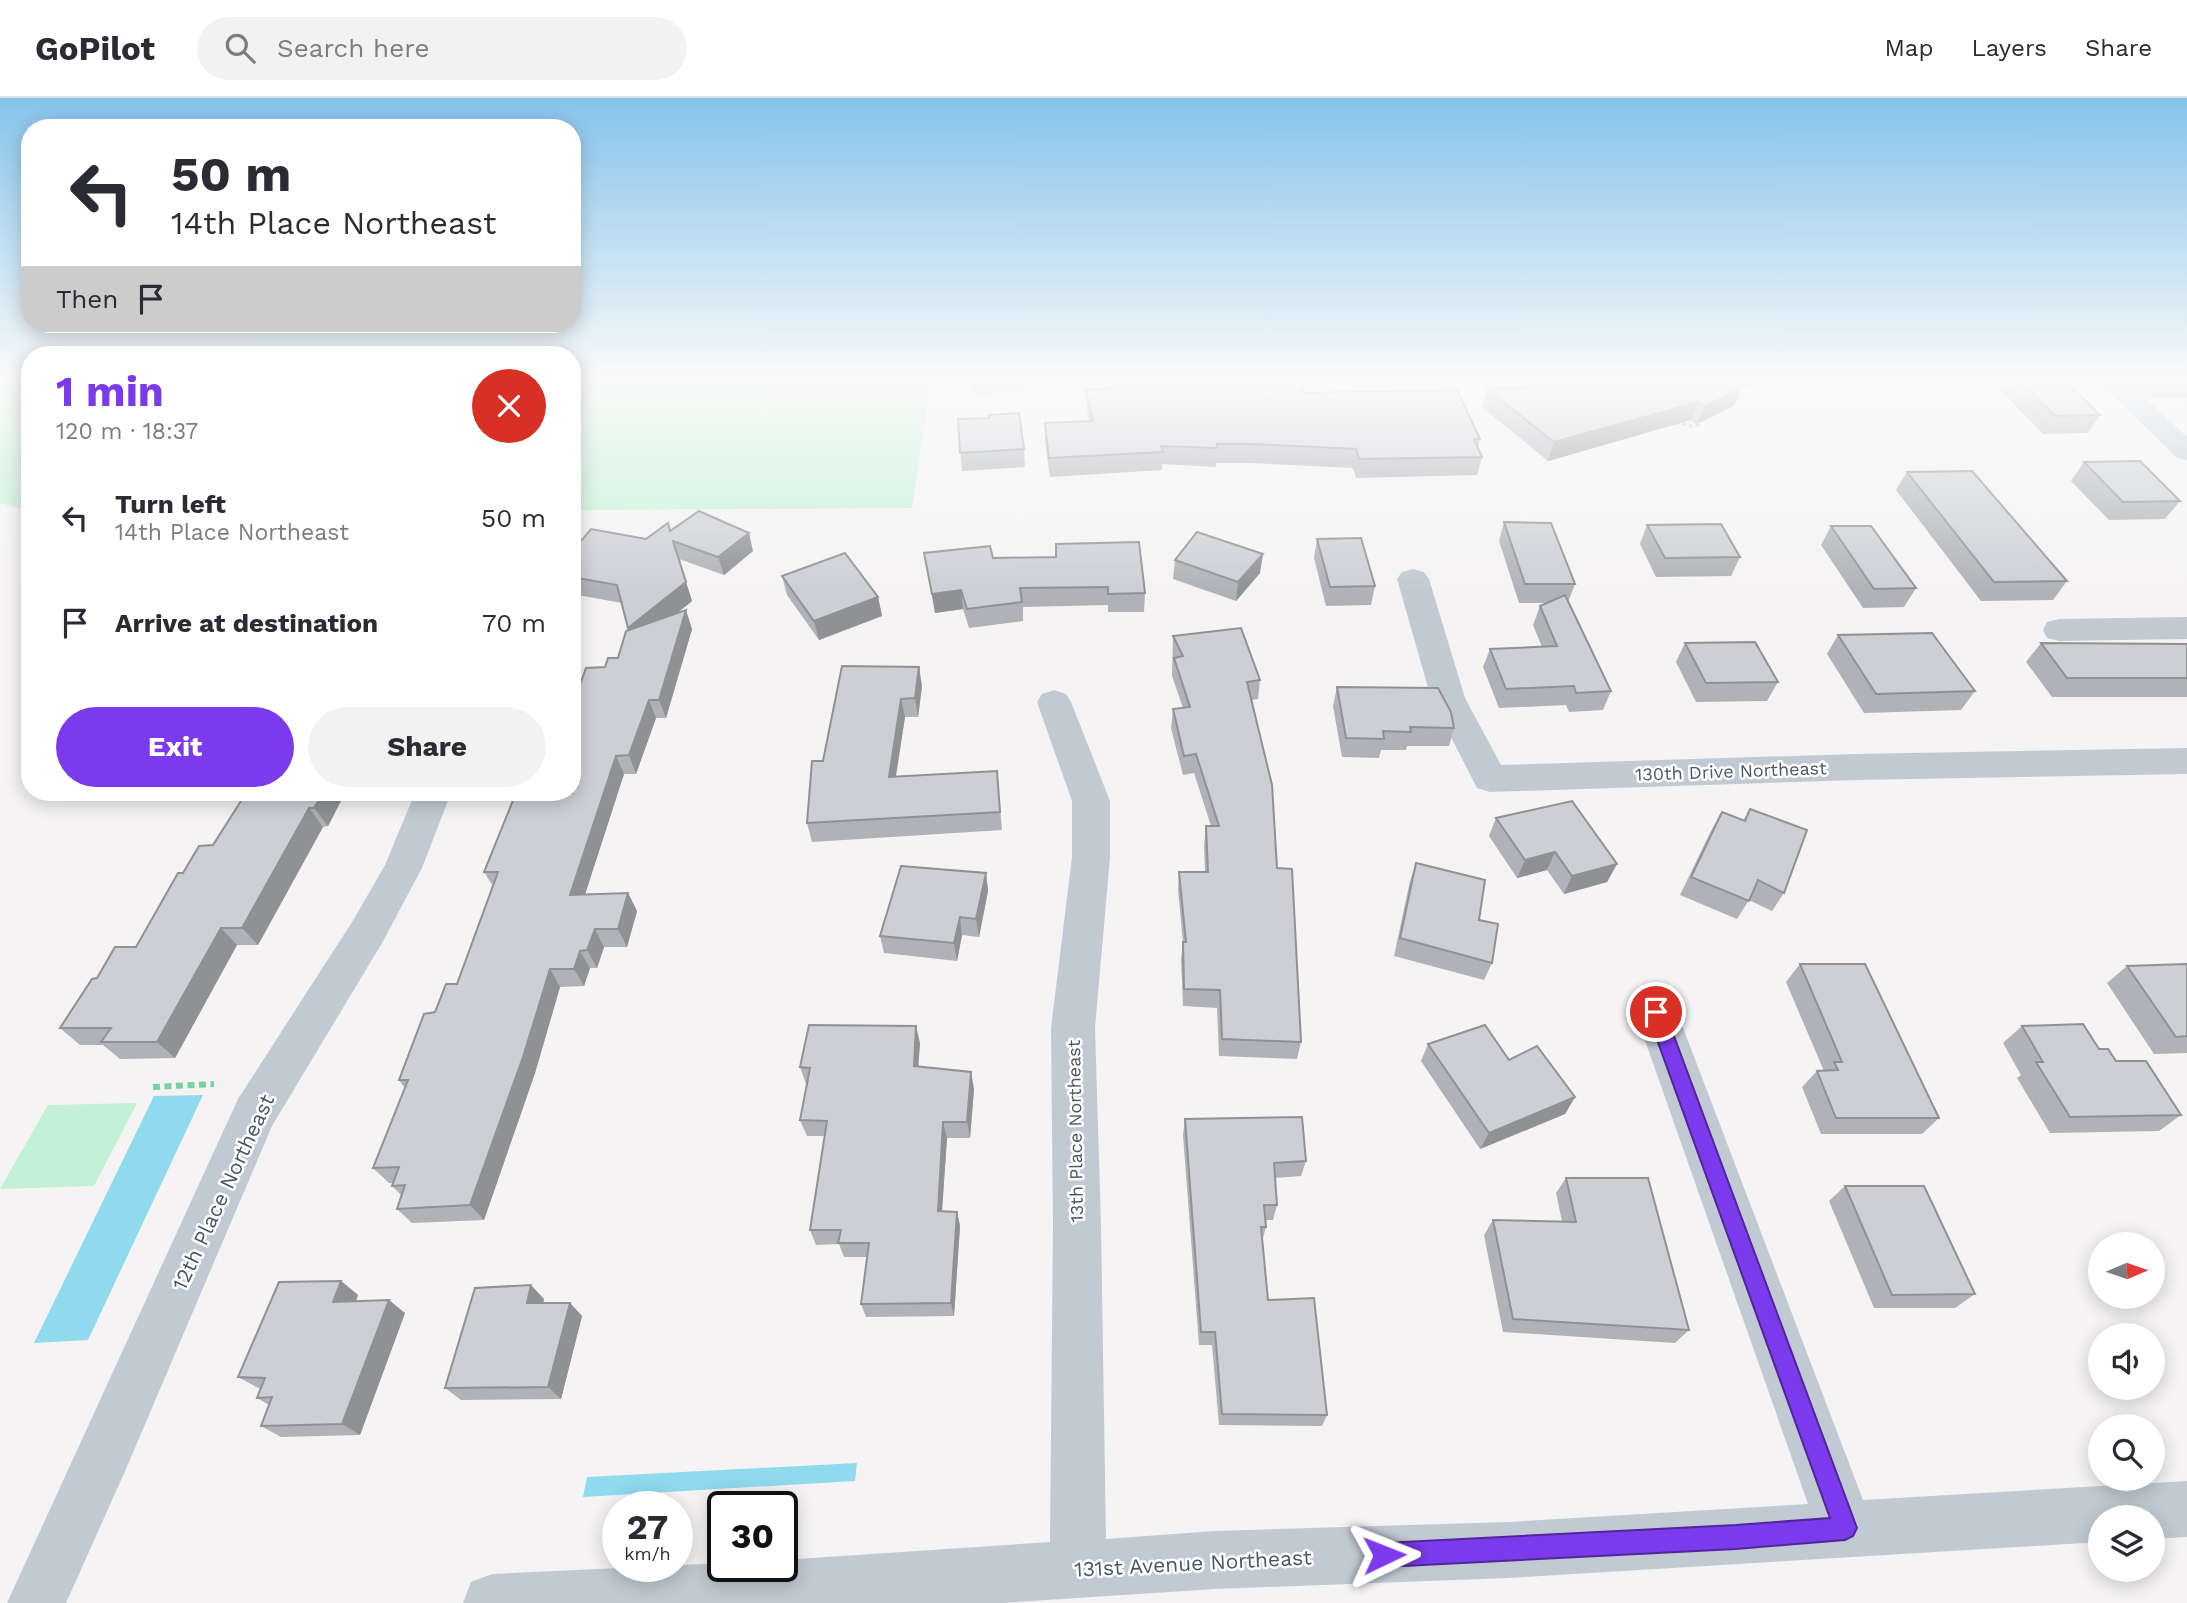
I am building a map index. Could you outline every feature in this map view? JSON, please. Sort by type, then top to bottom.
[{"type":"street","name":"130th Drive Northeast","points":[[1413,579],[1448,698],[1490,779],[1844,767],[2187,761]]},
{"type":"street","points":[[2059,630],[2187,628]]},
{"type":"street","name":"13th Place Northeast","points":[[1054,702],[1091,801],[1091,857],[1073,1028],[1077,1225],[1077,1569]]},
{"type":"street","name":"12th Place Northeast","points":[[36,1603],[107,1450],[254,1114],[368,931],[403,868],[430,801]]},
{"type":"street","points":[[1656,1012],[1845,1528]]},
{"type":"street","name":"131st Avenue Northeast","points":[[492,1603],[751,1591],[1215,1560],[1521,1549],[2187,1508]]},
{"type":"path","points":[[153,1087],[214,1084]]},
{"type":"green space","points":[[0,451],[21,451],[21,509],[0,503]]},
{"type":"green space","points":[[581,451],[920,451],[912,508],[581,510]]},
{"type":"green space","points":[[137,1103],[94,1186],[0,1189],[48,1105]]},
{"type":"water","points":[[203,1095],[88,1340],[34,1343],[154,1096]]},
{"type":"water","points":[[857,1463],[855,1481],[685,1491],[602,1491],[602,1496],[583,1497],[587,1477]]},
{"type":"building","points":[[1048,451],[1163,452],[1049,458]]},
{"type":"building","points":[[1357,451],[1479,451],[1482,457],[1359,459]]},
{"type":"building","points":[[2140,461],[2180,501],[2123,502],[2084,462]]},
{"type":"building","points":[[1972,471],[2067,581],[1994,582],[1907,472]]},
{"type":"building","points":[[699,511],[749,533],[718,557],[673,541],[686,582],[628,628],[617,585],[581,579],[581,540],[591,529],[646,539],[668,523],[670,531]]},
{"type":"building","points":[[1504,522],[1551,523],[1575,584],[1525,584]]},
{"type":"building","points":[[1721,524],[1740,557],[1665,558],[1647,525]]},
{"type":"building","points":[[1831,526],[1871,526],[1916,588],[1874,589]]},
{"type":"building","points":[[1197,532],[1263,554],[1238,582],[1175,560]]},
{"type":"building","points":[[1361,538],[1375,586],[1330,587],[1317,539]]},
{"type":"building","points":[[1139,542],[1145,593],[1108,594],[1108,587],[1020,588],[1022,602],[967,609],[961,590],[932,594],[924,553],[990,546],[993,558],[1056,557],[1056,544]]},
{"type":"building","points":[[845,553],[878,597],[814,621],[782,576]]},
{"type":"building","points":[[1565,595],[1611,691],[1576,693],[1574,686],[1506,689],[1490,649],[1557,646],[1540,606]]},
{"type":"building","points":[[686,610],[659,700],[649,700],[629,755],[616,756],[570,895],[628,893],[618,929],[595,929],[587,950],[580,951],[574,969],[550,969],[523,1057],[470,1205],[397,1209],[405,1185],[392,1186],[399,1167],[373,1168],[408,1080],[399,1080],[424,1014],[435,1012],[446,984],[457,984],[498,872],[484,872],[513,801],[581,801],[581,682],[586,668],[605,667],[608,658],[618,658],[626,631]]},
{"type":"building","points":[[1241,628],[1260,680],[1247,682],[1272,785],[1277,868],[1292,869],[1301,1042],[1222,1039],[1220,990],[1184,989],[1183,942],[1186,942],[1179,872],[1208,872],[1206,826],[1219,826],[1196,754],[1184,756],[1173,709],[1190,707],[1174,658],[1183,656],[1173,636]]},
{"type":"building","points":[[1932,633],[1975,691],[1876,694],[1838,635]]},
{"type":"building","points":[[1755,642],[1778,682],[1706,683],[1685,643]]},
{"type":"building","points":[[2041,643],[2187,644],[2187,678],[2067,678]]},
{"type":"building","points":[[842,666],[919,667],[915,698],[901,699],[889,777],[997,771],[1000,812],[807,823],[812,761],[823,761]]},
{"type":"building","points":[[1337,687],[1438,688],[1451,712],[1454,728],[1410,727],[1411,732],[1383,731],[1384,739],[1346,738]]},
{"type":"building","points":[[241,801],[318,801],[314,808],[309,808],[242,928],[221,928],[157,1042],[101,1042],[111,1028],[60,1028],[92,979],[97,978],[115,947],[136,947],[178,873],[183,873],[199,846],[213,845]]},
{"type":"building","points":[[1572,801],[1617,864],[1572,876],[1555,852],[1525,860],[1496,818]]},
{"type":"building","points":[[1750,809],[1807,830],[1784,893],[1758,880],[1749,901],[1691,877],[1722,812],[1745,821]]},
{"type":"building","points":[[1416,863],[1485,880],[1479,920],[1498,924],[1492,963],[1400,938]]},
{"type":"building","points":[[901,866],[986,873],[976,919],[960,917],[954,943],[880,936]]},
{"type":"building","points":[[1800,964],[1865,964],[1939,1118],[1836,1118],[1817,1071],[1838,1070],[1834,1062],[1842,1062]]},
{"type":"building","points":[[2187,964],[2187,1036],[2176,1037],[2127,966]]},
{"type":"building","points":[[2083,1024],[2099,1049],[2108,1049],[2116,1061],[2146,1061],[2181,1115],[2070,1117],[2036,1062],[2043,1062],[2022,1026]]},
{"type":"building","points":[[809,1025],[916,1026],[914,1066],[971,1072],[967,1122],[943,1122],[938,1211],[957,1212],[951,1303],[861,1304],[869,1243],[838,1243],[841,1230],[810,1230],[827,1121],[800,1120],[810,1068],[800,1067]]},
{"type":"building","points":[[1485,1025],[1509,1060],[1537,1046],[1575,1097],[1489,1133],[1428,1044]]},
{"type":"building","points":[[1302,1117],[1306,1161],[1274,1163],[1277,1205],[1264,1205],[1266,1227],[1261,1227],[1268,1300],[1314,1298],[1327,1415],[1222,1414],[1215,1332],[1201,1332],[1185,1119]]},
{"type":"building","points":[[1566,1178],[1648,1178],[1689,1330],[1513,1319],[1493,1220],[1576,1222]]},
{"type":"building","points":[[1845,1186],[1924,1186],[1975,1294],[1892,1295]]},
{"type":"building","points":[[341,1281],[333,1302],[389,1300],[342,1424],[261,1426],[272,1397],[257,1398],[265,1378],[238,1377],[279,1282]]},
{"type":"building","points":[[531,1285],[527,1303],[570,1303],[548,1387],[445,1388],[475,1288]]},
{"type":"route","points":[[1384,1555],[1736,1537],[1845,1528],[1656,1012]]}]
